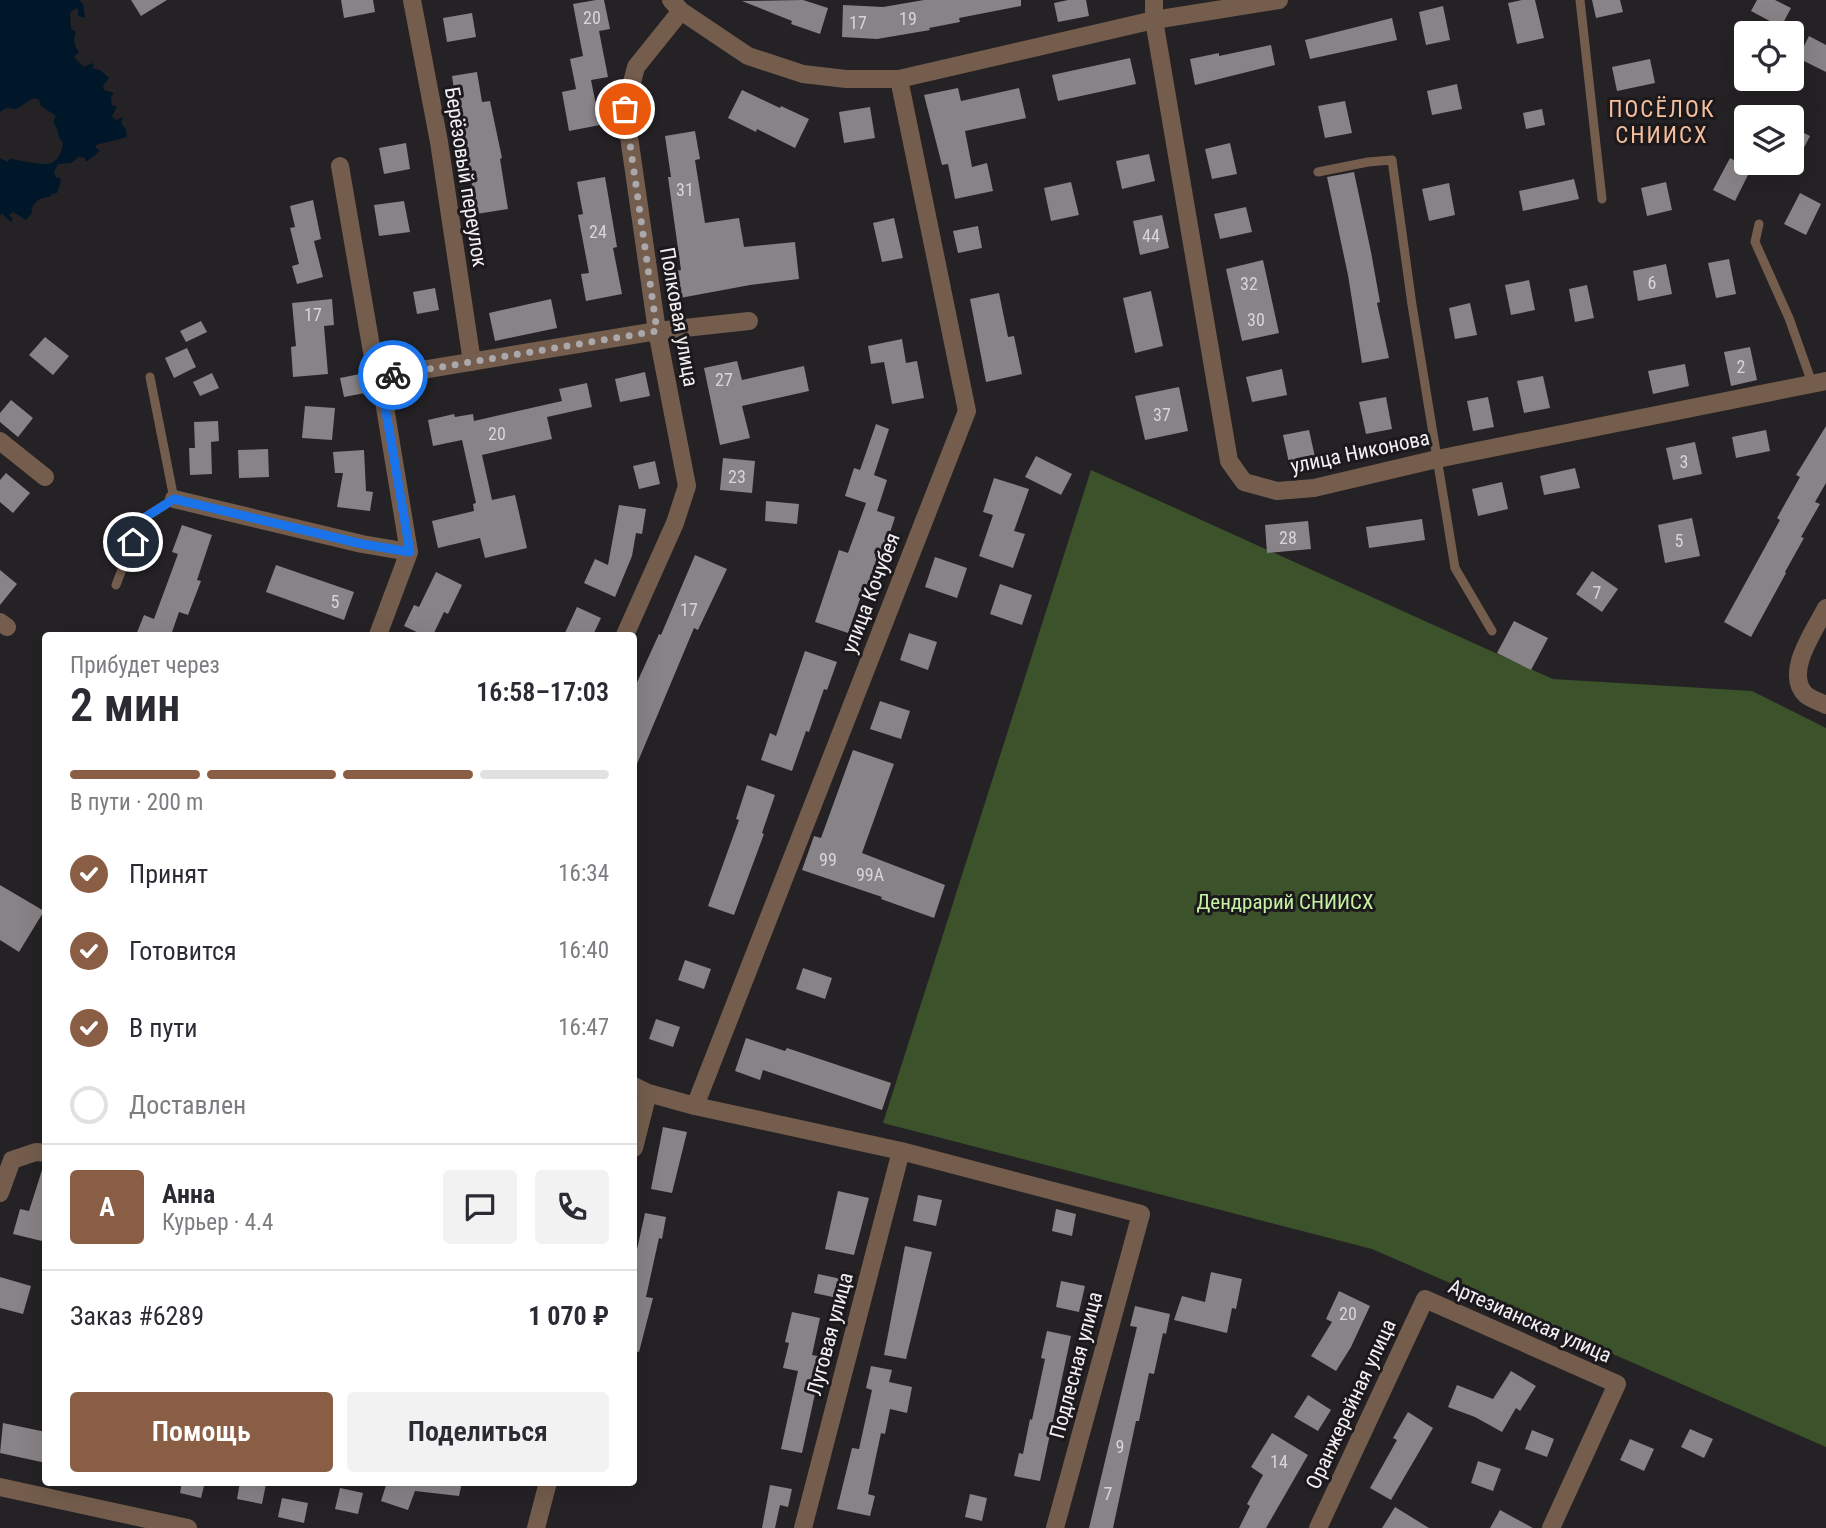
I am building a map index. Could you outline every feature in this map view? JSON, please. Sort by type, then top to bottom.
[{"type":"street","name":"Берёзовый переулок","points":[[412,0],[439,142],[471,362]]},
{"type":"street","name":"улица Никонова","points":[[1154,0],[1154,20],[1229,461],[1244,482],[1277,491],[1314,488],[1437,459],[1819,382]]},
{"type":"street","points":[[676,6],[748,56],[803,74],[846,79],[899,79],[1154,20],[1279,0]]},
{"type":"street","name":"Полковая улица","points":[[626,632],[675,523],[687,486],[657,331],[625,109],[636,67],[676,6]]},
{"type":"street","name":"улица Кочубея","points":[[695,1106],[967,411],[899,79]]},
{"type":"street","points":[[340,166],[410,552],[379,632]]},
{"type":"street","points":[[380,377],[657,331],[750,321]]},
{"type":"street","points":[[0,441],[45,477]]},
{"type":"street","points":[[174,499],[362,544],[410,552]]},
{"type":"street","points":[[1826,608],[1797,665],[1797,680],[1806,695],[1826,705]]},
{"type":"street","points":[[637,1123],[641,1089],[695,1106],[901,1151]]},
{"type":"street","name":"Подлесная улица","points":[[901,1151],[1141,1214],[1055,1528]]},
{"type":"street","name":"Луговая улица","points":[[803,1528],[901,1151]]},
{"type":"street","points":[[0,1194],[12,1160],[42,1153]]},
{"type":"street","name":"Артезианская улица","points":[[1425,1299],[1617,1384],[1551,1528]]},
{"type":"street","name":"Оранжерейная улица","points":[[1318,1528],[1425,1299]]},
{"type":"street","points":[[536,1528],[547,1486]]},
{"type":"street","points":[[0,1488],[188,1528]]},
{"type":"lane","points":[[1580,0],[1602,199]]},
{"type":"lane","points":[[1318,172],[1392,160],[1455,568],[1492,631]]},
{"type":"lane","points":[[1759,223],[1755,243],[1819,382]]},
{"type":"lane","points":[[116,585],[141,520],[174,499],[149,377]]},
{"type":"green space","name":"Дендрарий СНИИСХ","points":[[1091,470],[1553,679],[1752,691],[1826,728],[1826,1447],[1372,1249],[883,1123]]},
{"type":"water","points":[[0,0],[79,0],[83,4],[85,18],[78,16],[78,8],[70,12],[71,29],[76,32],[75,42],[79,52],[74,57],[84,67],[92,63],[92,68],[100,70],[109,78],[103,86],[104,90],[114,93],[111,97],[112,105],[117,107],[112,116],[116,120],[123,117],[121,123],[126,129],[127,137],[96,145],[100,151],[86,162],[85,158],[79,157],[71,163],[58,164],[54,172],[56,178],[59,177],[61,181],[57,193],[37,201],[26,220],[13,212],[9,215],[13,219],[11,222],[2,213],[0,216],[0,158],[8,162],[10,158],[51,163],[59,157],[63,143],[53,122],[56,116],[41,106],[39,100],[34,98],[16,109],[6,108],[0,112]]},
{"type":"building","points":[[131,0],[167,0],[141,16]]},
{"type":"building","points":[[341,0],[373,0],[375,12],[344,18]]},
{"type":"building","points":[[604,0],[610,29],[599,31],[608,77],[591,80],[600,125],[569,131],[562,92],[576,89],[570,59],[583,56],[573,4]]},
{"type":"building","points":[[803,0],[828,8],[820,34],[742,1]]},
{"type":"building","points":[[924,0],[1021,0],[1021,6],[959,18],[960,22],[929,28],[930,30],[877,39],[842,37],[843,5],[883,7]]},
{"type":"building","points":[[1086,0],[1089,16],[1058,22],[1054,3]]},
{"type":"building","points":[[1535,0],[1544,38],[1517,44],[1508,3]]},
{"type":"building","points":[[1592,0],[1620,0],[1623,12],[1596,18]]},
{"type":"building","points":[[1757,0],[1775,0],[1791,8],[1784,21],[1770,21],[1751,11]]},
{"type":"building","points":[[1443,6],[1450,40],[1426,45],[1419,12]]},
{"type":"building","points":[[472,13],[476,37],[447,42],[443,18]]},
{"type":"building","points":[[1392,18],[1397,40],[1310,59],[1305,40]]},
{"type":"building","points":[[1809,36],[1826,45],[1826,72],[1804,61],[1804,46]]},
{"type":"building","points":[[1271,45],[1275,65],[1195,85],[1190,59]]},
{"type":"building","points":[[1130,58],[1136,84],[1058,101],[1052,75]]},
{"type":"building","points":[[1650,59],[1655,83],[1617,91],[1612,67]]},
{"type":"building","points":[[477,72],[482,102],[490,101],[502,158],[500,159],[508,209],[476,214],[464,130],[460,131],[452,76]]},
{"type":"building","points":[[1457,84],[1462,109],[1432,115],[1427,91]]},
{"type":"building","points":[[958,88],[961,101],[1019,88],[1026,118],[965,131],[972,167],[987,163],[993,191],[955,199],[948,164],[942,165],[924,95]]},
{"type":"building","points":[[742,90],[809,119],[795,148],[728,118]]},
{"type":"building","points":[[1345,101],[1352,133],[1325,138],[1318,106]]},
{"type":"building","points":[[870,107],[875,138],[844,143],[839,112]]},
{"type":"building","points":[[1542,109],[1545,125],[1526,129],[1523,113]]},
{"type":"building","points":[[695,131],[700,159],[695,160],[705,223],[739,218],[744,247],[795,242],[799,279],[680,298],[675,271],[681,270],[665,136]]},
{"type":"building","points":[[1804,133],[1810,136],[1804,148]]},
{"type":"building","points":[[406,143],[410,169],[384,174],[379,148]]},
{"type":"building","points":[[1230,143],[1237,174],[1212,179],[1205,149]]},
{"type":"building","points":[[1149,154],[1155,181],[1122,189],[1116,161]]},
{"type":"building","points":[[1730,158],[1734,160],[1734,175],[1748,175],[1735,201],[1713,190]]},
{"type":"building","points":[[1354,172],[1389,358],[1362,363],[1348,275],[1327,177]]},
{"type":"building","points":[[605,177],[617,247],[613,248],[622,294],[586,301],[581,274],[589,273],[578,215],[583,214],[577,182]]},
{"type":"building","points":[[1574,179],[1579,199],[1523,211],[1519,191]]},
{"type":"building","points":[[1071,182],[1079,215],[1051,221],[1044,188]]},
{"type":"building","points":[[1666,182],[1672,210],[1647,216],[1641,188]]},
{"type":"building","points":[[1449,183],[1455,215],[1429,221],[1422,189]]},
{"type":"building","points":[[1800,193],[1821,204],[1806,235],[1784,224]]},
{"type":"building","points":[[313,200],[321,239],[314,241],[323,277],[297,284],[292,266],[299,264],[290,228],[295,227],[290,206]]},
{"type":"building","points":[[404,201],[410,232],[379,236],[374,205]]},
{"type":"building","points":[[1246,207],[1252,232],[1220,239],[1214,214]]},
{"type":"building","points":[[1162,215],[1169,248],[1140,255],[1133,221]]},
{"type":"building","points":[[894,218],[903,258],[882,262],[873,223]]},
{"type":"building","points":[[978,226],[982,248],[958,253],[953,231]]},
{"type":"building","points":[[1729,259],[1736,294],[1716,298],[1708,263]]},
{"type":"building","points":[[1263,260],[1279,333],[1242,341],[1226,269]]},
{"type":"building","points":[[1666,264],[1672,294],[1638,301],[1633,271]]},
{"type":"building","points":[[1529,280],[1535,310],[1511,315],[1505,285]]},
{"type":"building","points":[[1587,285],[1594,318],[1575,322],[1569,289]]},
{"type":"building","points":[[435,288],[439,310],[417,314],[413,292]]},
{"type":"building","points":[[1151,291],[1163,346],[1135,353],[1123,298]]},
{"type":"building","points":[[999,293],[1008,337],[1014,336],[1022,374],[986,382],[970,299]]},
{"type":"building","points":[[332,299],[334,325],[324,326],[328,374],[293,377],[291,347],[296,346],[292,303]]},
{"type":"building","points":[[551,299],[557,328],[495,341],[489,313]]},
{"type":"building","points":[[1470,303],[1477,335],[1455,339],[1449,308]]},
{"type":"building","points":[[201,321],[207,332],[186,342],[180,331]]},
{"type":"building","points":[[45,337],[69,356],[53,375],[29,355]]},
{"type":"building","points":[[902,339],[906,363],[917,361],[924,398],[892,404],[884,362],[871,364],[868,346]]},
{"type":"building","points":[[1750,347],[1757,380],[1731,386],[1724,352]]},
{"type":"building","points":[[187,348],[196,367],[174,378],[165,358]]},
{"type":"building","points":[[737,361],[742,380],[804,366],[809,391],[742,406],[750,438],[720,445],[704,368]]},
{"type":"building","points":[[1685,364],[1689,386],[1653,394],[1648,371]]},
{"type":"building","points":[[1282,369],[1287,395],[1252,402],[1246,377]]},
{"type":"building","points":[[645,372],[650,396],[620,402],[615,379]]},
{"type":"building","points":[[212,373],[219,388],[200,396],[193,382]]},
{"type":"building","points":[[360,374],[365,393],[344,397],[340,378]]},
{"type":"building","points":[[1543,376],[1550,408],[1524,413],[1517,381]]},
{"type":"building","points":[[587,383],[592,407],[547,417],[552,439],[482,455],[492,500],[515,495],[527,548],[485,558],[480,538],[438,548],[432,521],[474,511],[473,504],[476,503],[462,440],[433,446],[428,420],[454,414],[455,417],[473,414],[474,421],[562,401],[559,389]]},
{"type":"building","points":[[1179,387],[1188,431],[1145,440],[1135,396]]},
{"type":"building","points":[[1386,397],[1392,429],[1366,434],[1359,402]]},
{"type":"building","points":[[1488,397],[1494,427],[1473,431],[1467,401]]},
{"type":"building","points":[[11,400],[33,418],[18,437],[0,422],[0,413]]},
{"type":"building","points":[[305,406],[335,408],[332,440],[302,438]]},
{"type":"building","points":[[218,421],[219,441],[211,442],[212,474],[190,475],[189,448],[195,448],[194,422]]},
{"type":"building","points":[[876,424],[889,429],[874,475],[887,480],[877,511],[895,517],[869,598],[861,596],[848,633],[815,622],[839,550],[848,553],[866,503],[845,496],[854,468],[860,470]]},
{"type":"building","points":[[1826,426],[1826,483],[1815,502],[1820,504],[1751,637],[1724,622],[1780,520],[1777,518],[1800,477],[1796,475]]},
{"type":"building","points":[[1309,430],[1315,457],[1289,463],[1283,435]]},
{"type":"building","points":[[1766,430],[1770,451],[1736,458],[1732,437]]},
{"type":"building","points":[[1695,442],[1702,474],[1673,480],[1666,448]]},
{"type":"building","points":[[268,449],[269,477],[239,478],[238,450]]},
{"type":"building","points":[[364,450],[366,491],[373,492],[370,511],[337,507],[343,473],[335,473],[333,452]]},
{"type":"building","points":[[1036,456],[1072,474],[1061,495],[1025,477]]},
{"type":"building","points":[[723,458],[755,461],[752,493],[720,490]]},
{"type":"building","points":[[655,461],[660,484],[639,489],[633,466]]},
{"type":"building","points":[[1575,468],[1580,488],[1544,495],[1540,476]]},
{"type":"building","points":[[6,473],[30,493],[13,513],[0,502],[0,480]]},
{"type":"building","points":[[994,478],[1029,489],[1014,531],[1025,534],[1013,568],[979,556],[993,515],[983,512]]},
{"type":"building","points":[[1502,482],[1508,509],[1478,516],[1472,489]]},
{"type":"building","points":[[766,501],[799,504],[797,524],[765,521]]},
{"type":"building","points":[[619,505],[646,509],[642,534],[636,533],[632,556],[615,597],[584,583],[595,559],[608,565]]},
{"type":"building","points":[[1692,518],[1700,556],[1665,563],[1658,525]]},
{"type":"building","points":[[1422,519],[1425,540],[1369,548],[1366,527]]},
{"type":"building","points":[[1308,521],[1311,549],[1267,553],[1265,525]]},
{"type":"building","points":[[182,525],[212,535],[197,580],[201,581],[188,615],[179,612],[172,632],[137,632],[144,615],[154,619],[178,554],[172,552]]},
{"type":"building","points":[[695,555],[727,569],[698,630],[694,628],[637,764],[637,682],[659,634],[661,635]]},
{"type":"building","points":[[935,557],[967,568],[957,598],[925,587]]},
{"type":"building","points":[[276,565],[354,592],[344,620],[266,592]]},
{"type":"building","points":[[0,570],[17,584],[0,605]]},
{"type":"building","points":[[1592,571],[1618,589],[1602,612],[1576,594]]},
{"type":"building","points":[[436,572],[462,585],[448,614],[444,612],[434,632],[417,632],[404,626],[414,605],[419,607]]},
{"type":"building","points":[[1000,584],[1032,595],[1022,625],[990,614]]},
{"type":"building","points":[[577,607],[601,618],[594,632],[565,632]]},
{"type":"building","points":[[1514,621],[1548,638],[1531,670],[1497,653]]},
{"type":"building","points":[[909,633],[937,642],[928,670],[900,660]]},
{"type":"building","points":[[805,651],[837,662],[809,732],[806,731],[792,771],[761,760],[770,733],[776,736]]},
{"type":"building","points":[[880,701],[910,711],[901,739],[870,729]]},
{"type":"building","points":[[853,750],[894,764],[862,853],[945,885],[934,918],[802,870],[814,836],[821,838]]},
{"type":"building","points":[[747,785],[775,795],[762,833],[764,834],[734,915],[708,906],[739,820],[736,819]]},
{"type":"building","points":[[0,885],[42,910],[42,914],[19,952],[0,940]]},
{"type":"building","points":[[685,960],[711,969],[704,989],[678,980]]},
{"type":"building","points":[[803,968],[832,978],[825,999],[796,989]]},
{"type":"building","points":[[656,1019],[680,1027],[673,1047],[649,1039]]},
{"type":"building","points":[[746,1038],[785,1051],[787,1048],[891,1083],[882,1110],[763,1070],[760,1080],[735,1071]]},
{"type":"building","points":[[663,1127],[687,1132],[672,1193],[651,1189]]},
{"type":"building","points":[[42,1170],[42,1241],[13,1234],[20,1209],[29,1211]]},
{"type":"building","points":[[838,1191],[869,1198],[854,1255],[825,1249]]},
{"type":"building","points":[[918,1195],[942,1200],[936,1226],[913,1221]]},
{"type":"building","points":[[1056,1209],[1076,1214],[1072,1236],[1052,1231]]},
{"type":"building","points":[[645,1213],[666,1217],[646,1297],[653,1298],[639,1352],[637,1352],[637,1249]]},
{"type":"building","points":[[905,1246],[932,1252],[906,1359],[884,1355]]},
{"type":"building","points":[[1211,1272],[1242,1279],[1236,1309],[1232,1308],[1227,1333],[1174,1320],[1182,1296],[1205,1302]]},
{"type":"building","points":[[818,1274],[846,1280],[842,1299],[814,1293]]},
{"type":"building","points":[[0,1277],[31,1286],[23,1314],[0,1308]]},
{"type":"building","points":[[1061,1281],[1085,1286],[1079,1312],[1056,1307]]},
{"type":"building","points":[[1339,1291],[1370,1306],[1351,1347],[1336,1371],[1311,1356],[1332,1322],[1326,1319]]},
{"type":"building","points":[[1135,1306],[1170,1314],[1166,1334],[1163,1333],[1154,1374],[1149,1373],[1113,1528],[1089,1528],[1137,1327],[1130,1326]]},
{"type":"building","points":[[792,1312],[820,1318],[812,1355],[823,1357],[802,1453],[781,1449],[798,1371],[783,1368],[789,1343],[785,1342]]},
{"type":"building","points":[[1047,1331],[1071,1336],[1040,1481],[1014,1476],[1019,1453],[1023,1454],[1030,1419],[1032,1420],[1045,1359],[1041,1358]]},
{"type":"building","points":[[871,1366],[892,1370],[889,1382],[912,1387],[907,1413],[890,1409],[885,1434],[881,1433],[868,1494],[875,1496],[870,1516],[837,1509],[852,1448],[859,1449],[872,1390],[866,1388]]},
{"type":"building","points":[[1511,1371],[1536,1386],[1520,1411],[1516,1408],[1502,1432],[1475,1417],[1448,1407],[1457,1385],[1493,1399]]},
{"type":"building","points":[[1308,1395],[1331,1410],[1318,1431],[1294,1417]]},
{"type":"building","points":[[1408,1412],[1433,1428],[1391,1500],[1370,1488],[1397,1440],[1393,1438]]},
{"type":"building","points":[[3,1423],[42,1431],[42,1462],[0,1453]]},
{"type":"building","points":[[1690,1429],[1713,1439],[1704,1458],[1681,1447]]},
{"type":"building","points":[[1532,1430],[1554,1439],[1547,1457],[1525,1449]]},
{"type":"building","points":[[1272,1433],[1308,1455],[1266,1528],[1239,1528],[1250,1506],[1247,1504],[1263,1475],[1251,1467]]},
{"type":"building","points":[[1630,1439],[1654,1449],[1644,1471],[1620,1460]]},
{"type":"building","points":[[1478,1461],[1501,1469],[1493,1491],[1471,1483]]},
{"type":"building","points":[[770,1485],[792,1489],[788,1507],[780,1505],[775,1528],[762,1528]]},
{"type":"building","points":[[181,1486],[204,1486],[201,1498],[180,1493]]},
{"type":"building","points":[[239,1486],[266,1486],[262,1504],[237,1499]]},
{"type":"building","points":[[386,1486],[461,1486],[459,1496],[415,1491],[408,1510],[381,1501]]},
{"type":"building","points":[[340,1488],[363,1493],[358,1514],[335,1509]]},
{"type":"building","points":[[970,1494],[987,1498],[982,1521],[965,1517]]},
{"type":"building","points":[[282,1498],[308,1503],[304,1523],[278,1517]]},
{"type":"building","points":[[1395,1507],[1429,1528],[1382,1528]]},
{"type":"building","points":[[1500,1510],[1533,1528],[1490,1528]]},
{"type":"way so far","points":[[393,375],[657,331],[625,109]]},
{"type":"district","name":"ПОСЁЛОК СНИИСХ","points":[[1662,122]]},
{"type":"route","points":[[133,542],[141,520],[174,499],[362,544],[410,552],[380,377],[393,375]]}]
